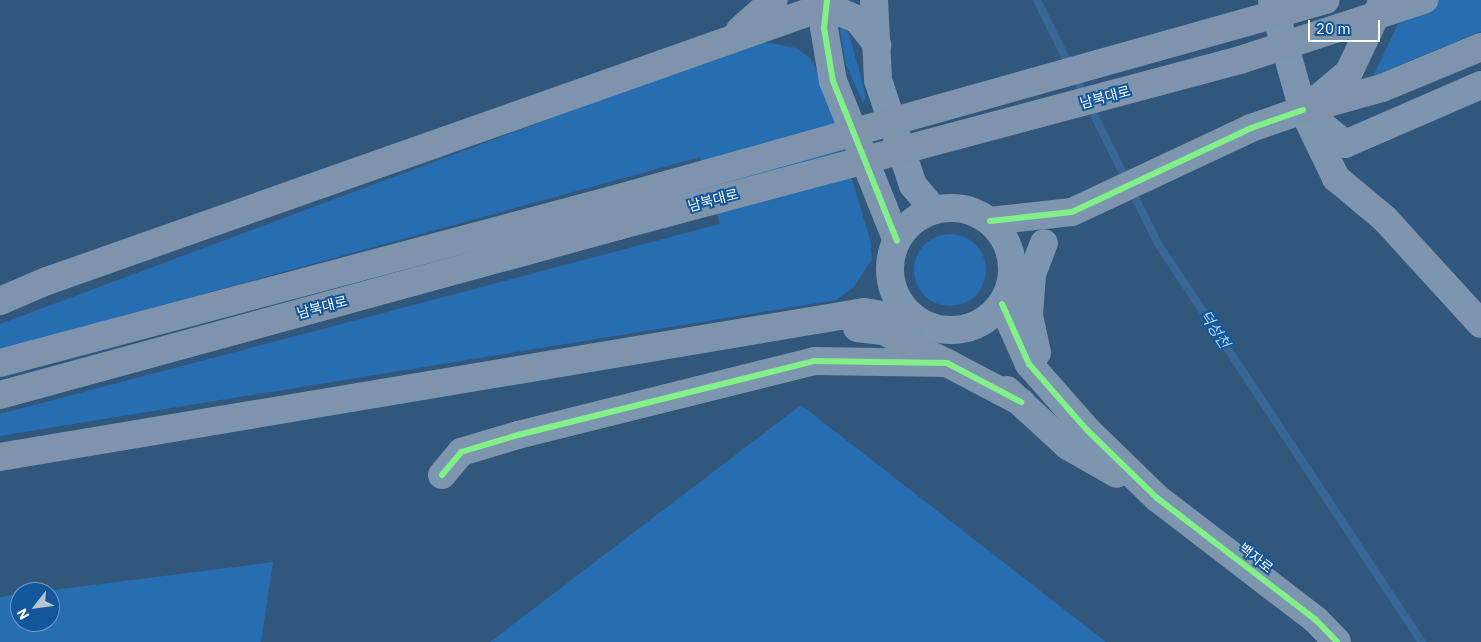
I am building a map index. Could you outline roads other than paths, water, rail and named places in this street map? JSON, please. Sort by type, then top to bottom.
[{"type":"highway","points":[[725,42],[774,0]]},
{"type":"highway","name":"남북대로","points":[[0,363],[612,200],[1326,0]]},
{"type":"highway","points":[[1303,110],[1349,72],[1383,0]]},
{"type":"highway","name":"남북대로","points":[[0,395],[618,226],[1240,60],[1424,0]]},
{"type":"highway","points":[[0,300],[112,258],[725,42],[826,3]]},
{"type":"highway","points":[[1303,110],[1382,88],[1481,47]]},
{"type":"highway","points":[[0,457],[864,312],[925,325]]},
{"type":"highway","points":[[806,323],[883,331],[947,363]]},
{"type":"street","points":[[874,0],[878,80],[913,185],[934,210]]},
{"type":"street","points":[[1274,2],[1303,110],[1336,178],[1385,219],[1481,324]]},
{"type":"street","points":[[877,45],[856,19],[826,3],[824,28],[833,81],[897,241]]},
{"type":"street","points":[[1303,110],[1345,144],[1481,85]]},
{"type":"street","points":[[990,221],[1072,212],[1251,128],[1303,110]]},
{"type":"street","points":[[1013,276],[1012,255],[1003,236],[990,221],[963,209],[934,210],[916,218],[897,241],[890,269],[893,288],[902,306],[1021,402],[1068,446],[1157,498]]},
{"type":"street","points":[[925,325],[956,332],[977,326],[994,314],[1002,304],[1013,276],[1072,212]]},
{"type":"street","points":[[1043,381],[1029,315],[1032,274],[1044,242]]},
{"type":"street","points":[[1002,304],[1029,364],[1087,430],[1157,498]]},
{"type":"street","points":[[442,475],[461,452],[508,437],[814,362],[947,363],[1021,402]]},
{"type":"street","name":"백자로","points":[[1157,498],[1316,620],[1337,642]]},
{"type":"waterway","name":"덕성천","points":[[1037,0],[1157,242],[1422,642]]}]
